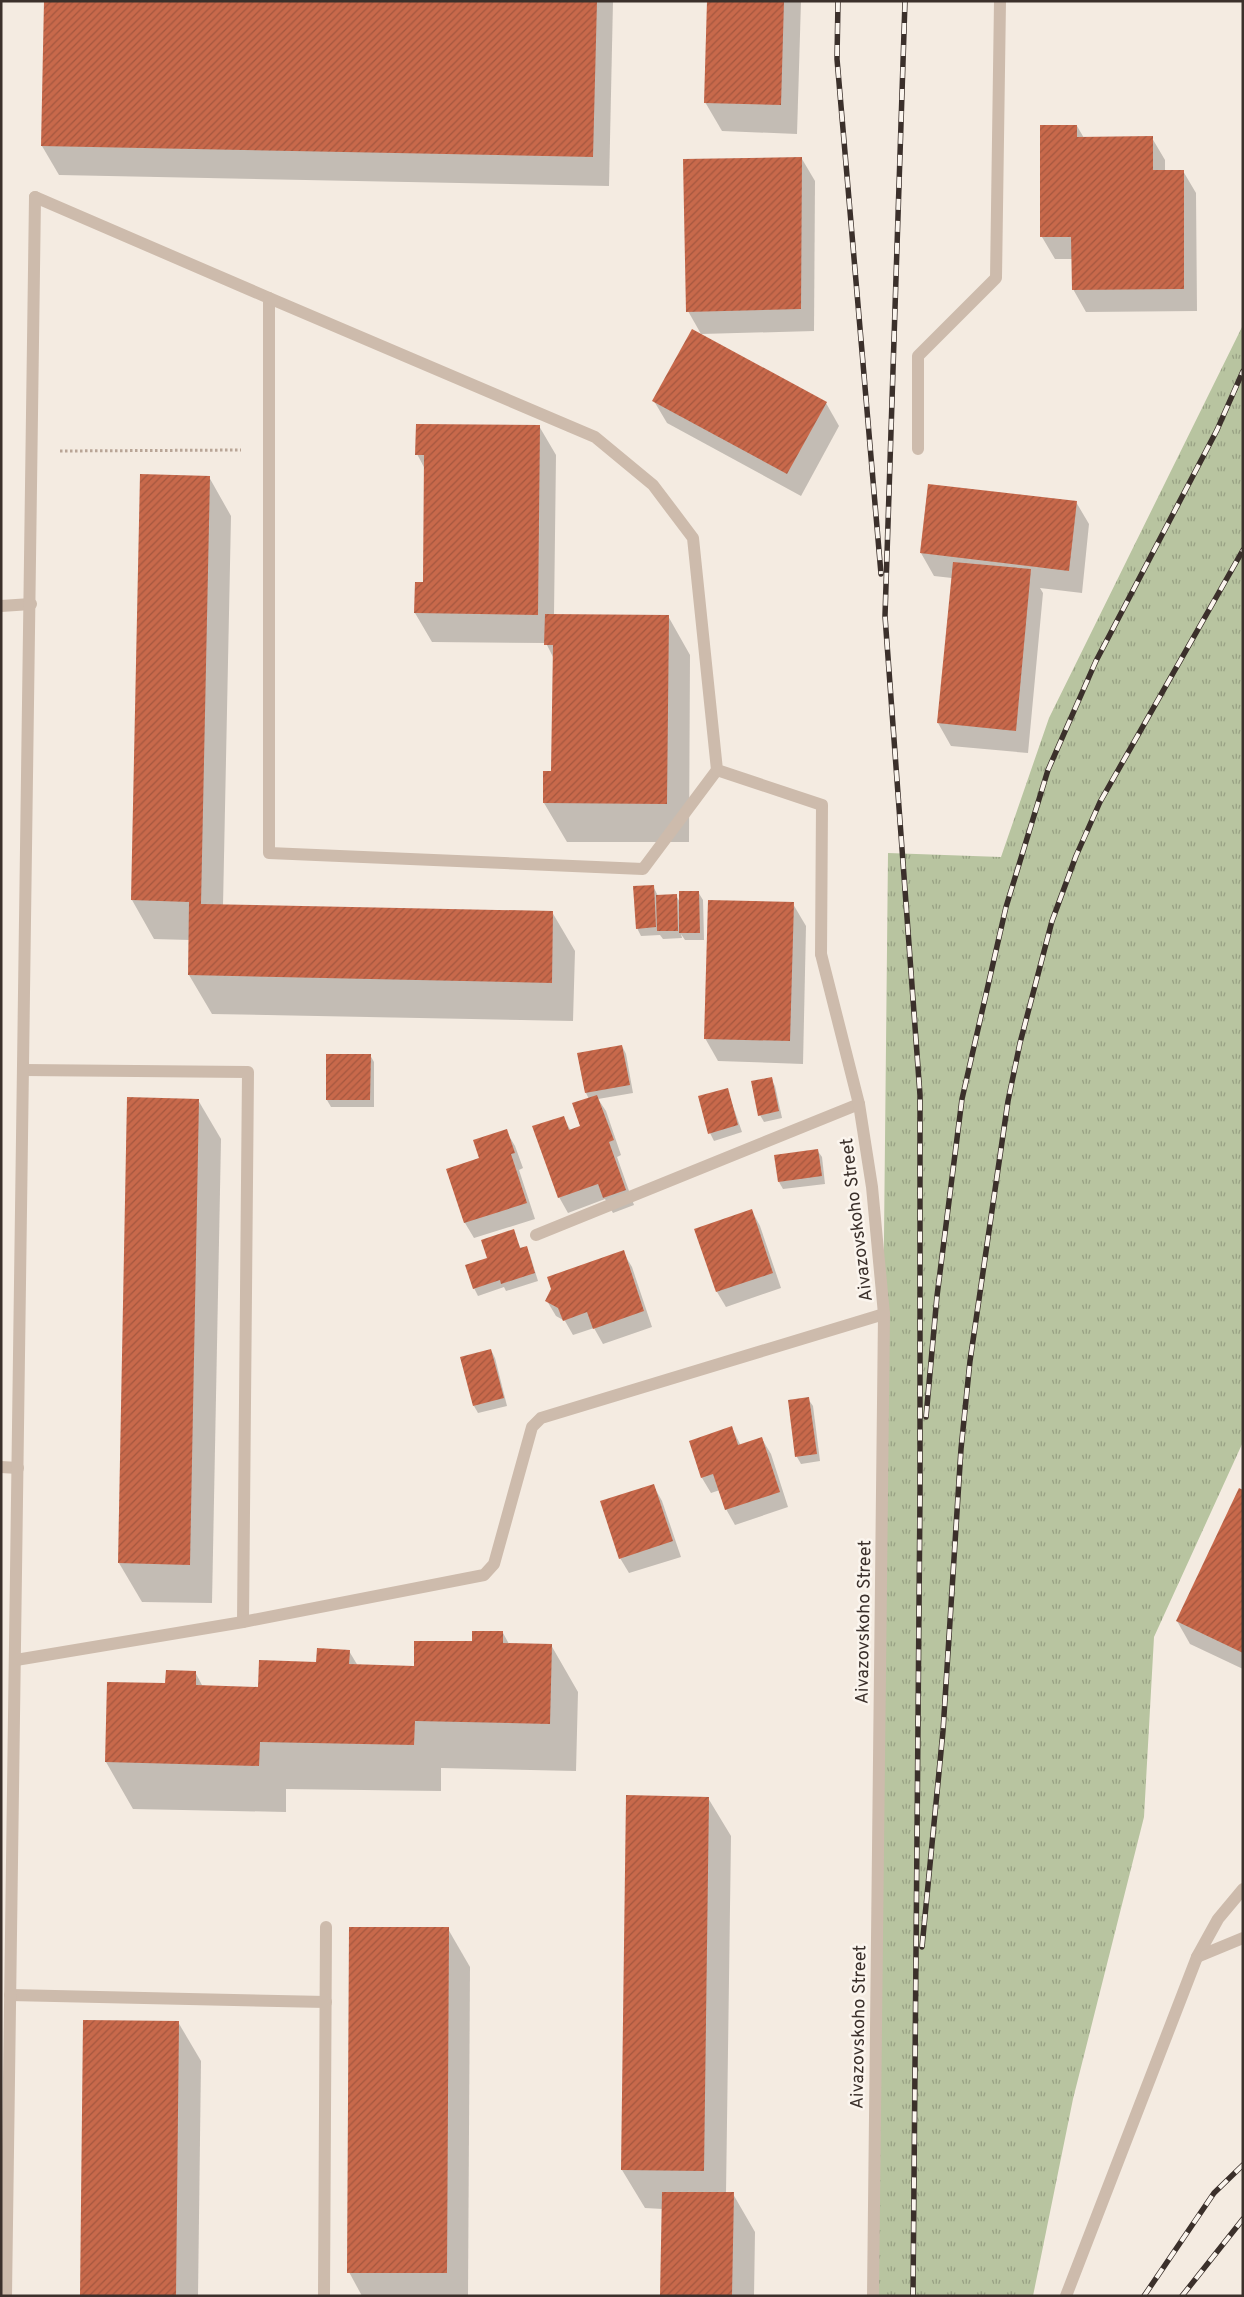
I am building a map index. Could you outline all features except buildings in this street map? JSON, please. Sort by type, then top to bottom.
[{"type":"street","points":[[918,449],[918,356],[996,278],[1000,1]]},
{"type":"street","points":[[6,2296],[5,2063],[10,1996],[16,1660],[35,196],[269,298],[595,436],[653,485],[693,538],[717,770],[643,869],[269,853],[269,298]]},
{"type":"street","points":[[1,606],[31,604]]},
{"type":"street","name":"Aivazovskoho Street","points":[[717,770],[822,805],[820,954],[858,1104],[872,1187],[884,1314],[873,2296]]},
{"type":"street","points":[[24,1070],[248,1072],[243,1622]]},
{"type":"street","points":[[536,1235],[858,1104]]},
{"type":"street","points":[[16,1660],[243,1622],[484,1575],[494,1564],[532,1427],[541,1418],[884,1314]]},
{"type":"street","points":[[1,1467],[18,1468]]},
{"type":"street","points":[[1066,2296],[1197,1957],[1218,1919],[1243,1889]]},
{"type":"street","points":[[324,2296],[326,1927]]},
{"type":"street","points":[[1197,1957],[1243,1938]]},
{"type":"street","points":[[10,1996],[326,2002]]},
{"type":"path","points":[[33,451],[269,450]]},
{"type":"green space","points":[[1243,325],[1243,1442],[1154,1637],[1144,1817],[1073,2099],[1033,2296],[873,2296],[888,853],[1001,857],[1049,718]]},
{"type":"railway","points":[[838,1],[837,59],[881,574]]},
{"type":"railway","points":[[905,1],[885,616],[920,1095],[920,1494],[913,2296]]},
{"type":"railway","points":[[926,1417],[937,1296],[962,1099],[1006,907],[1048,770],[1096,661],[1217,430],[1243,371]]},
{"type":"railway","points":[[922,1947],[943,1731],[961,1449],[970,1361],[1008,1101],[1020,1043],[1052,921],[1076,856],[1100,802],[1243,550]]},
{"type":"railway","points":[[1144,2296],[1214,2193],[1243,2165]]},
{"type":"railway","points":[[1182,2296],[1243,2219]]}]
